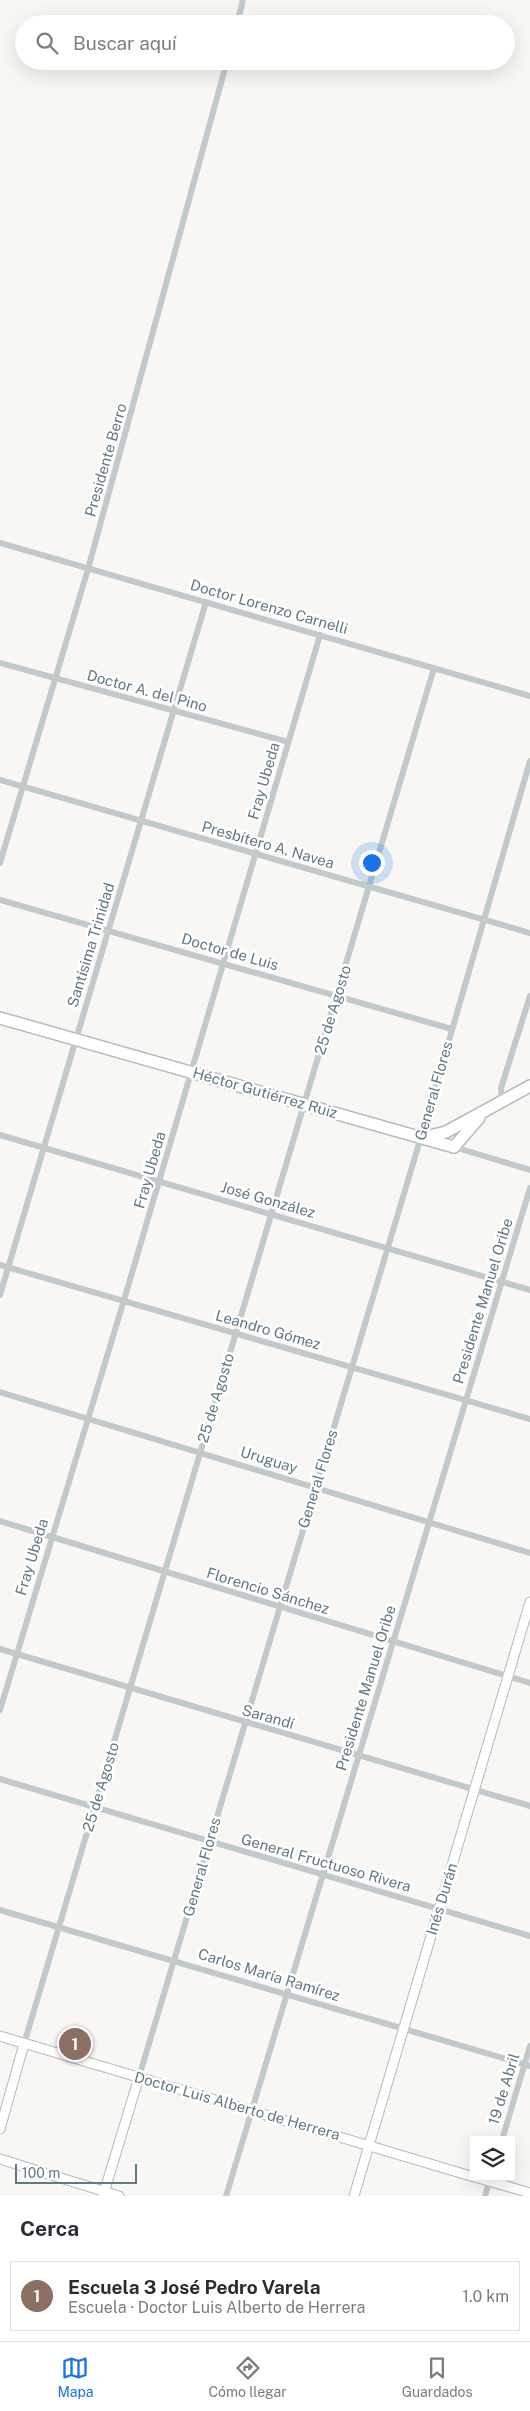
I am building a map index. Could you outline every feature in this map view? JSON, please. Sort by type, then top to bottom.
[{"type":"highway","name":"Héctor Gutiérrez Ruiz","points":[[0,1018],[454,1147]]},
{"type":"highway","points":[[421,1137],[434,1137],[456,1127],[530,1086]]},
{"type":"highway","points":[[454,1147],[482,1114]]},
{"type":"highway","points":[[454,1147],[453,1138],[456,1127]]},
{"type":"street","points":[[239,15],[243,0]]},
{"type":"street","name":"Presidente Berro","points":[[0,862],[88,569],[225,70]]},
{"type":"street","name":"Doctor Lorenzo Carnelli","points":[[0,543],[530,696]]},
{"type":"street","name":"Santísima Trinidad","points":[[0,1295],[206,602]]},
{"type":"street","name":"Fray Ubeda","points":[[0,1710],[160,1181],[320,636]]},
{"type":"street","name":"Doctor A. del Pino","points":[[0,663],[288,742]]},
{"type":"street","name":"25 de Agosto","points":[[0,2129],[58,1927],[434,668]]},
{"type":"street","name":"General Flores","points":[[104,2194],[421,1137],[530,761]]},
{"type":"street","name":"Presbítero A. Navea","points":[[0,780],[530,933]]},
{"type":"street","name":"Doctor de Luis","points":[[0,900],[452,1029]]},
{"type":"street","points":[[502,1102],[501,1088],[530,996]]},
{"type":"street","name":"José González","points":[[0,1135],[530,1290]]},
{"type":"street","name":"Héctor Gutiérrez Ruiz","points":[[454,1147],[530,1170]]},
{"type":"street","name":"Presidente Manuel Oribe","points":[[226,2196],[530,1188]]},
{"type":"street","name":"Leandro Gómez","points":[[0,1265],[530,1419]]},
{"type":"street","name":"Uruguay","points":[[0,1392],[530,1553]]},
{"type":"street","name":"Florencio Sánchez","points":[[0,1521],[530,1683]]},
{"type":"street","name":"Inés Durán","points":[[354,2196],[530,1602]]},
{"type":"street","name":"Sarandí","points":[[0,1649],[244,1723],[530,1806]]},
{"type":"street","name":"General Fructuoso Rivera","points":[[0,1779],[209,1843],[530,1936]]},
{"type":"street","name":"Carlos María Ramírez","points":[[0,1910],[527,2065]]},
{"type":"street","name":"Doctor Luis Alberto de Herrera","points":[[0,2036],[470,2175]]},
{"type":"street","name":"19 de Abril","points":[[503,2136],[527,2065],[530,2046]]},
{"type":"street","points":[[0,2160],[104,2194],[119,2196]]},
{"type":"street","points":[[485,2196],[489,2181]]},
{"type":"street","name":"Doctor Luis Alberto de Herrera","points":[[496,2181],[530,2193]]},
{"type":"place","name":"Escuela 3 José Pedro Varela","points":[[75,2044]]}]
